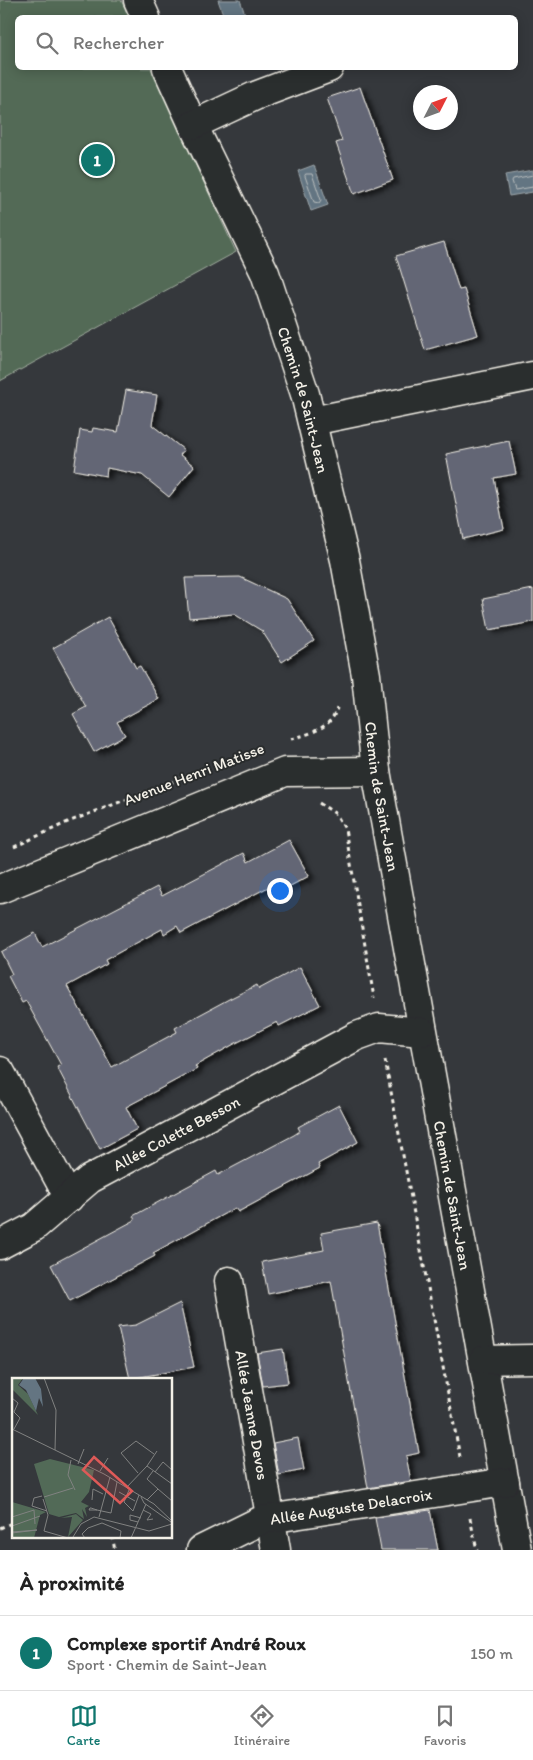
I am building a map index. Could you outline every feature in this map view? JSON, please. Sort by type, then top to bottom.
[{"type":"street","points":[[138,0],[145,15]]},
{"type":"street","name":"Chemin de Saint-Jean","points":[[169,70],[193,125],[265,272],[305,394],[345,560],[366,676],[376,771],[517,1550]]},
{"type":"street","points":[[193,125],[255,96],[324,70]]},
{"type":"street","points":[[312,421],[533,376]]},
{"type":"street","name":"Avenue Henri Matisse","points":[[0,889],[285,772],[376,771]]},
{"type":"street","name":"Allée Colette Besson","points":[[0,1245],[34,1227],[90,1178],[357,1036],[379,1028],[422,1032]]},
{"type":"street","points":[[0,1071],[69,1198]]},
{"type":"street","name":"Allée Jeanne Devos","points":[[229,1281],[276,1550]]},
{"type":"street","points":[[483,1360],[533,1358]]},
{"type":"street","name":"Allée Auguste Delacroix","points":[[201,1550],[262,1520],[505,1482]]},
{"type":"path","name":"Avenue Henri Matisse","points":[[285,772],[274,743],[310,734],[324,726],[335,716],[340,692],[354,677],[366,676]]},
{"type":"path","name":"Avenue Henri Matisse","points":[[8,850],[68,822],[204,770]]},
{"type":"path","points":[[285,772],[290,793],[320,804],[336,814],[345,829],[379,1028],[477,1550]]},
{"type":"path","points":[[0,1528],[12,1523]]},
{"type":"green space","points":[[0,0],[121,0],[128,15],[15,15],[15,70],[152,70],[236,252],[0,381]]},
{"type":"water","points":[[218,0],[240,0],[245,15],[223,15]]},
{"type":"water","points":[[314,165],[328,205],[311,211],[298,171]]},
{"type":"water","points":[[533,170],[533,192],[509,196],[505,175]]},
{"type":"building","points":[[360,87],[393,180],[354,194],[336,143],[342,141],[327,98]]},
{"type":"building","points":[[444,242],[459,290],[464,289],[478,335],[425,350],[396,256]]},
{"type":"building","points":[[126,390],[157,395],[152,425],[184,450],[180,455],[194,466],[169,497],[142,475],[107,468],[106,476],[74,470],[80,430],[92,432],[93,428],[118,432]]},
{"type":"building","points":[[509,441],[516,474],[494,478],[504,529],[463,539],[446,454]]},
{"type":"building","points":[[240,577],[287,599],[314,641],[282,662],[262,631],[234,614],[189,618],[185,578]]},
{"type":"building","points":[[533,589],[533,622],[489,630],[483,599]]},
{"type":"building","points":[[108,617],[136,668],[140,666],[159,699],[117,722],[125,735],[94,752],[73,714],[86,707],[53,648]]},
{"type":"building","points":[[289,840],[309,876],[281,891],[276,883],[181,933],[177,926],[164,934],[162,929],[105,960],[107,964],[67,986],[112,1067],[177,1032],[175,1028],[229,999],[257,985],[259,989],[300,967],[320,1005],[279,1026],[277,1022],[236,1043],[195,1066],[197,1069],[126,1107],[137,1129],[100,1149],[57,1067],[61,1065],[26,1001],[22,1003],[8,976],[12,974],[1,952],[35,933],[42,947],[157,887],[162,896],[244,853],[248,862]]},
{"type":"building","points":[[339,1105],[358,1142],[318,1164],[320,1168],[238,1212],[235,1208],[153,1253],[155,1256],[70,1301],[51,1265],[135,1220],[133,1216],[216,1171],[218,1175],[294,1135],[300,1131],[298,1127]]},
{"type":"building","points":[[377,1223],[419,1453],[406,1456],[411,1481],[368,1488],[331,1281],[268,1294],[262,1262],[324,1250],[321,1233]]},
{"type":"building","points":[[180,1303],[194,1367],[130,1378],[118,1327],[136,1325]]},
{"type":"building","points":[[283,1349],[288,1383],[263,1386],[257,1353]]},
{"type":"building","points":[[298,1438],[304,1470],[279,1475],[273,1443]]},
{"type":"building","points":[[430,1510],[438,1550],[381,1550],[375,1518]]},
{"type":"place","name":"Complexe sportif André Roux","points":[[97,160]]}]
